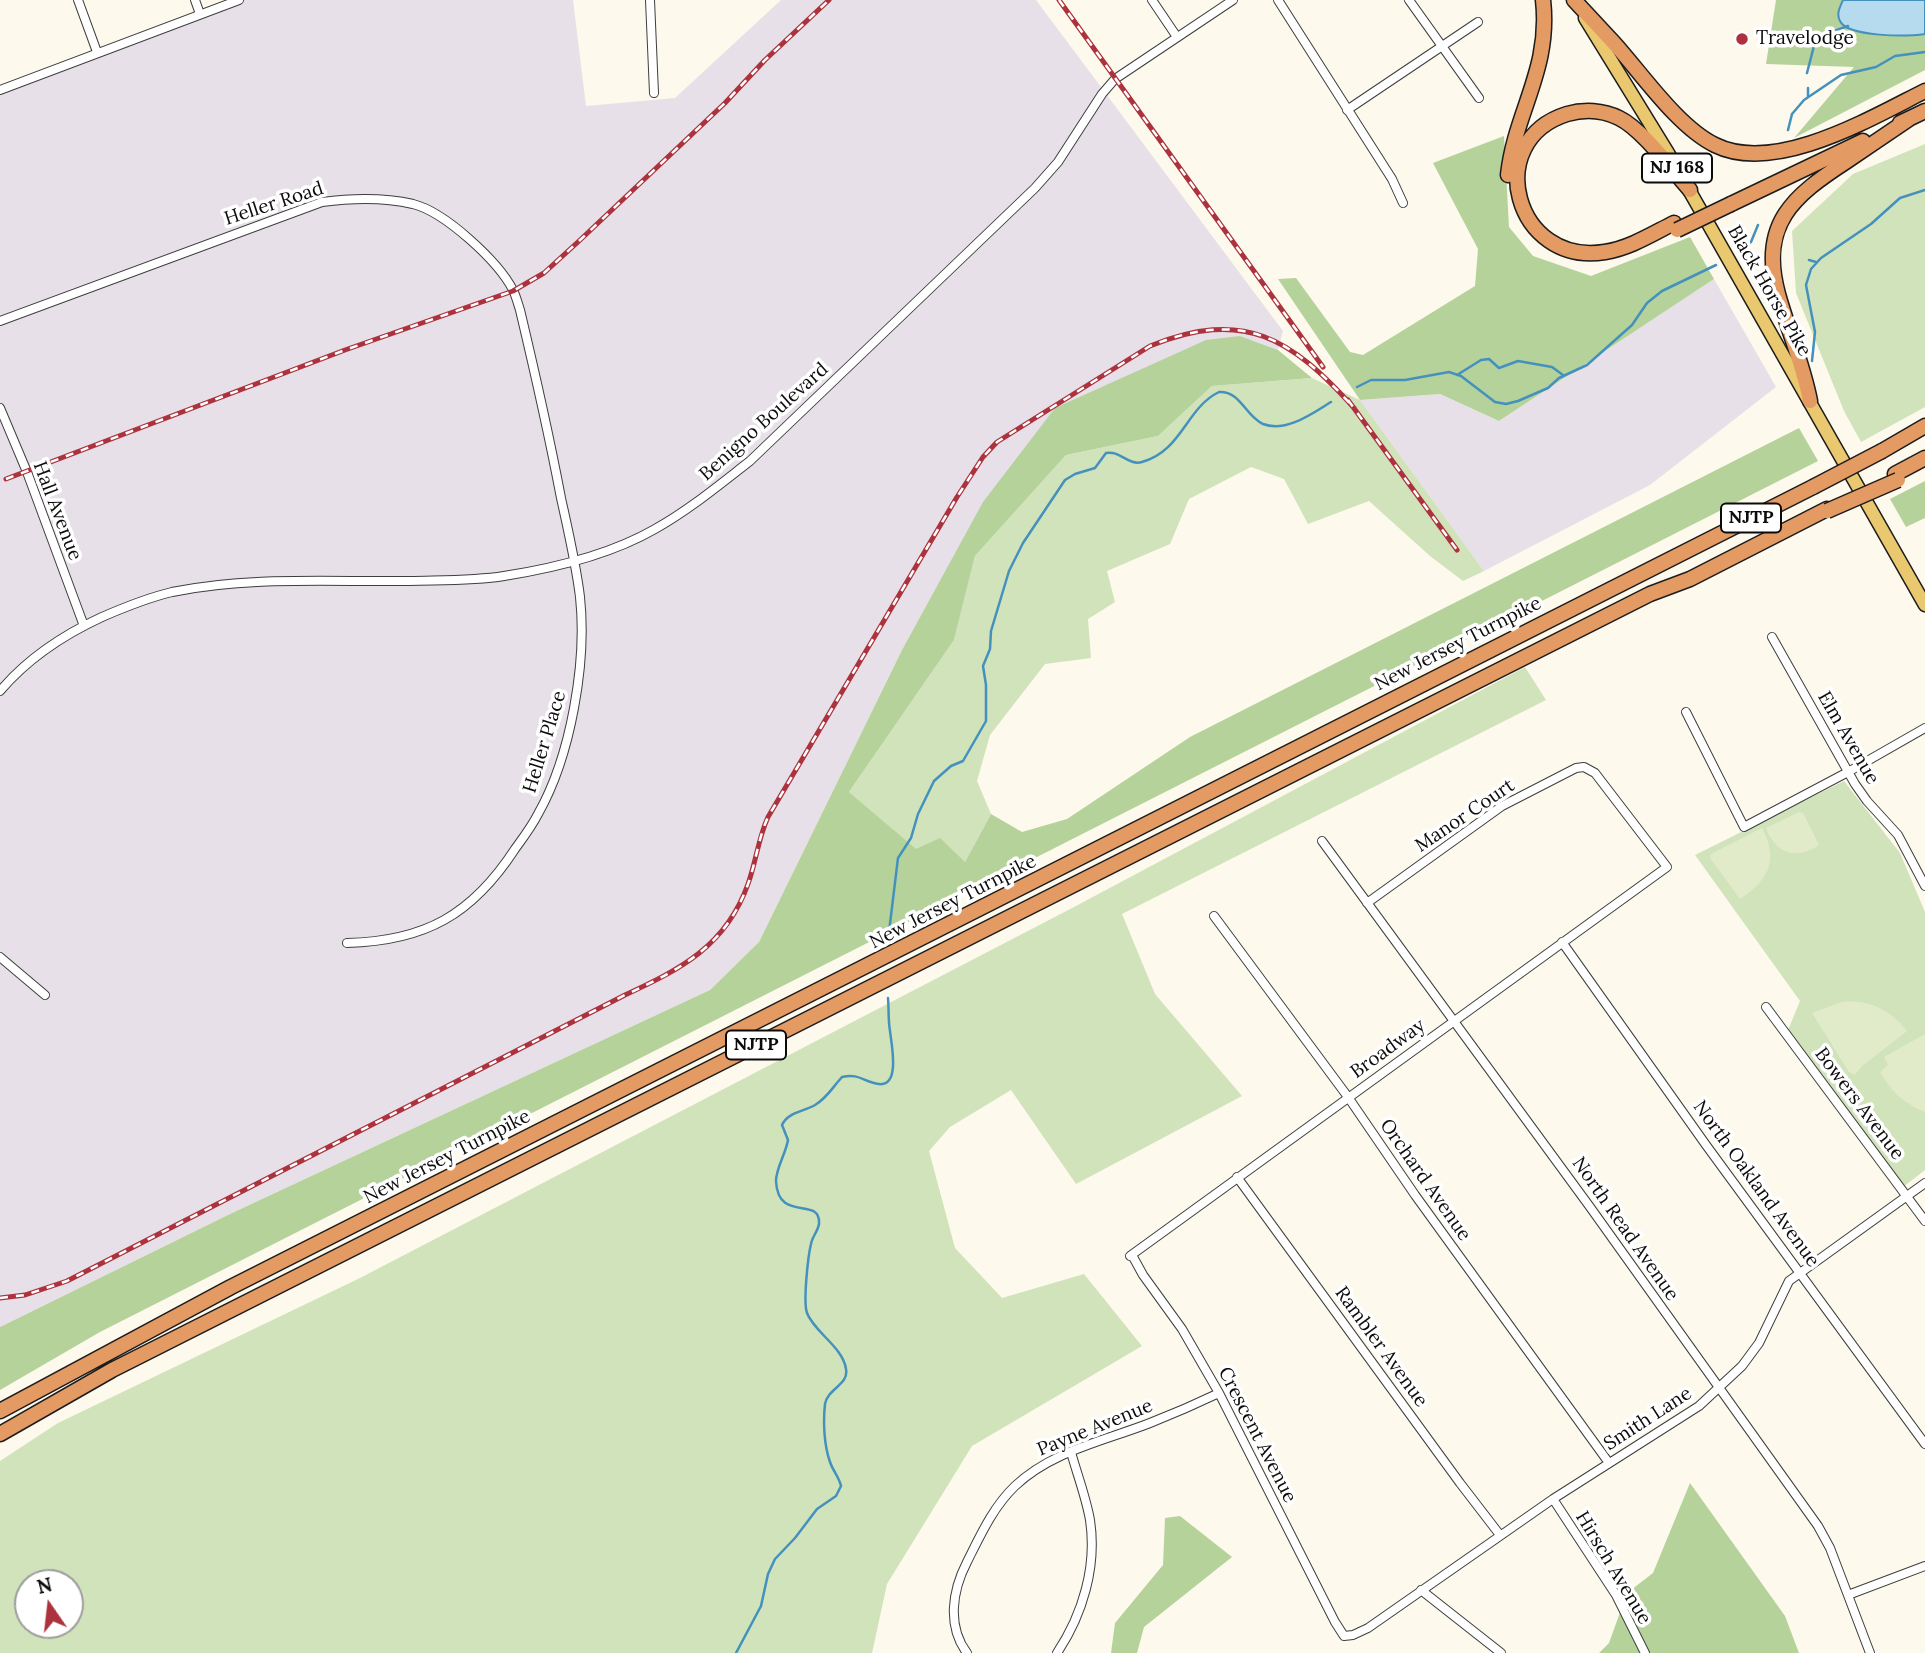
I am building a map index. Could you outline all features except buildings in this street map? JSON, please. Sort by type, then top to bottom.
[{"type":"highway","points":[[1544,0],[1545,25],[1541,62],[1515,141],[1509,169],[1510,199],[1518,222],[1529,236],[1549,253],[1567,259],[1584,262],[1618,257],[1862,134],[1910,98]]},
{"type":"highway","points":[[1574,0],[1675,113],[1704,139],[1733,152],[1773,152],[1837,134],[1925,91]]},
{"type":"highway","points":[[1676,227],[1605,252],[1584,253],[1554,244],[1532,226],[1520,202],[1518,173],[1524,151],[1536,133],[1564,115],[1585,111],[1608,114],[1620,118],[1639,132],[1690,190]]},
{"type":"highway","points":[[1729,201],[1925,111]]},
{"type":"highway","points":[[1810,401],[1804,370],[1775,278],[1773,246],[1778,226],[1793,201],[1810,186],[1909,119]]},
{"type":"highway","name":"New Jersey Turnpike","points":[[0,1411],[231,1287],[873,964],[1925,428]]},
{"type":"highway","name":"New Jersey Turnpike","points":[[0,1434],[112,1370],[1650,594],[1690,579],[1896,477],[1925,458]]},
{"type":"highway","points":[[1896,477],[1925,466]]},
{"type":"main road","name":"Black Horse Pike","points":[[1574,0],[1690,190],[1925,605]]},
{"type":"street","points":[[78,0],[97,52]]},
{"type":"street","points":[[195,0],[200,14]]},
{"type":"street","points":[[0,90],[239,0]]},
{"type":"street","points":[[650,0],[654,93]]},
{"type":"street","points":[[1152,0],[1177,37]]},
{"type":"street","name":"Benigno Boulevard","points":[[0,691],[41,651],[84,626],[135,603],[171,593],[252,583],[457,580],[504,576],[574,561],[614,548],[654,530],[703,498],[750,461],[1035,188],[1058,162],[1102,94],[1115,79],[1233,0]]},
{"type":"street","points":[[1278,0],[1392,179],[1403,203]]},
{"type":"street","points":[[1409,0],[1479,98]]},
{"type":"street","points":[[1347,110],[1478,22]]},
{"type":"street","name":"Heller Road","points":[[0,321],[322,202],[358,198],[416,205],[444,220],[475,245],[498,269],[513,291],[520,310],[549,435],[574,561]]},
{"type":"street","name":"Hall Avenue","points":[[0,408],[27,472],[84,626]]},
{"type":"street","name":"Heller Place","points":[[347,943],[379,942],[412,935],[468,905],[503,868],[539,813],[553,781],[569,731],[579,682],[582,650],[580,598],[574,561]]},
{"type":"street","name":"Elm Avenue","points":[[1772,637],[1848,772],[1867,801],[1898,835],[1925,886]]},
{"type":"street","points":[[1686,712],[1744,827],[1925,728]]},
{"type":"street","name":"Manor Court","points":[[1367,903],[1502,806],[1576,768],[1586,768]]},
{"type":"street","name":"Broadway","points":[[1130,1256],[1667,867],[1595,773],[1586,768]]},
{"type":"street","name":"North Read Avenue","points":[[1322,841],[1455,1020],[1818,1526],[1830,1548],[1870,1653]]},
{"type":"street","name":"Orchard Avenue","points":[[1214,916],[1348,1097],[1415,1195],[1609,1463]]},
{"type":"street","name":"North Oakland Avenue","points":[[1562,942],[1706,1145],[1925,1444]]},
{"type":"street","points":[[0,957],[46,995]]},
{"type":"street","name":"Bowers Avenue","points":[[1766,1007],[1925,1221]]},
{"type":"street","name":"Rambler Avenue","points":[[1237,1177],[1500,1535]]},
{"type":"street","name":"Smith Lane","points":[[1344,1636],[1367,1628],[1553,1499],[1699,1406],[1720,1388],[1759,1343],[1789,1281],[1925,1182]]},
{"type":"street","name":"Crescent Avenue","points":[[1130,1256],[1182,1329],[1219,1394],[1344,1636]]},
{"type":"street","name":"Payne Avenue","points":[[967,1653],[954,1625],[954,1597],[962,1571],[989,1519],[1013,1488],[1033,1471],[1071,1452],[1219,1394]]},
{"type":"street","points":[[1056,1653],[1079,1613],[1093,1554],[1090,1519],[1071,1452]]},
{"type":"street","name":"Hirsch Avenue","points":[[1553,1499],[1616,1595],[1645,1653]]},
{"type":"street","points":[[1848,1595],[1925,1566]]},
{"type":"street","points":[[1421,1590],[1501,1653]]},
{"type":"shaded area","points":[[239,0],[573,0],[586,106],[675,98],[781,0],[1036,0],[1283,331],[1278,350],[1240,336],[1055,408],[901,652],[759,942],[710,990],[232,1213],[0,1327],[0,89]]},
{"type":"shaded area","points":[[1714,279],[1776,387],[1650,485],[1484,571],[1360,400],[1440,394],[1499,421]]},
{"type":"green space","points":[[1776,0],[1925,0],[1925,70],[1794,138],[1854,67],[1766,64]]},
{"type":"green space","points":[[1504,136],[1509,227],[1533,256],[1591,276],[1690,237],[1714,279],[1499,421],[1440,394],[1360,400],[1278,279],[1296,278],[1350,352],[1363,355],[1475,286],[1478,249],[1433,163]]},
{"type":"green space","points":[[1925,144],[1925,407],[1861,442],[1844,411],[1796,293],[1792,231],[1853,174]]},
{"type":"green space","points":[[1240,336],[1278,350],[1312,378],[1212,386],[1158,436],[1066,455],[975,556],[954,640],[849,792],[916,849],[940,838],[965,862],[991,814],[1022,832],[1067,819],[1190,737],[1799,428],[1818,461],[100,1332],[0,1390],[0,1327],[232,1213],[710,990],[759,942],[901,652],[983,502],[1055,408],[1206,340]]},
{"type":"green space","points":[[1312,378],[1360,400],[1484,571],[1463,581],[1430,556],[1369,501],[1308,524],[1284,479],[1251,467],[1189,499],[1170,544],[1107,571],[1115,602],[1088,619],[1091,658],[1045,664],[990,735],[977,781],[991,814],[965,862],[916,850],[849,792],[954,640],[975,556],[1066,455],[1158,436],[1212,386]]},
{"type":"green space","points":[[1925,481],[1925,518],[1906,527],[1890,499]]},
{"type":"green space","points":[[1525,667],[1546,700],[1122,914],[1155,994],[1242,1096],[1076,1184],[1011,1090],[950,1127],[929,1151],[955,1248],[1002,1298],[1084,1274],[1142,1346],[972,1446],[887,1584],[872,1653],[0,1653],[0,1461],[58,1423],[360,1278],[1074,907]]},
{"type":"green space","points":[[1844,781],[1900,853],[1925,912],[1925,1170],[1903,1187],[1788,1030],[1800,1001],[1695,855]]},
{"type":"green space","points":[[1799,812],[1803,813],[1819,845],[1803,852],[1788,852],[1775,844],[1766,828]]},
{"type":"green space","points":[[1762,828],[1770,850],[1768,868],[1758,884],[1740,899],[1710,858],[1711,854]]},
{"type":"green space","points":[[1842,1002],[1861,1002],[1879,1007],[1894,1017],[1907,1031],[1861,1067],[1855,1075],[1849,1072],[1812,1013]]},
{"type":"green space","points":[[1925,1034],[1925,1112],[1899,1096],[1880,1072],[1888,1065],[1884,1057]]},
{"type":"green space","points":[[1690,1483],[1785,1616],[1799,1653],[1599,1653],[1609,1643],[1627,1593],[1653,1573]]},
{"type":"green space","points":[[1180,1516],[1232,1557],[1144,1627],[1137,1653],[1111,1653],[1115,1623],[1163,1565],[1165,1518]]},
{"type":"water","points":[[1843,0],[1925,0],[1925,34],[1893,35],[1854,30],[1840,21],[1839,10]]},
{"type":"waterway","points":[[1807,73],[1815,42],[1826,34],[1848,26]]},
{"type":"waterway","points":[[1788,130],[1792,114],[1804,100],[1841,75],[1876,67],[1895,56],[1925,52]]},
{"type":"waterway","points":[[1808,88],[1808,97]]},
{"type":"waterway","points":[[1812,361],[1815,332],[1806,285],[1811,269],[1821,258],[1871,224],[1900,198],[1925,190]]},
{"type":"waterway","points":[[1743,251],[1751,242],[1758,225]]},
{"type":"waterway","points":[[1809,260],[1816,262]]},
{"type":"waterway","points":[[1357,387],[1371,380],[1405,380],[1449,372],[1461,376],[1495,402],[1506,404],[1518,401],[1548,388],[1559,378],[1587,365],[1632,325],[1647,303],[1662,291],[1716,265]]},
{"type":"waterway","points":[[1457,375],[1481,360],[1489,359],[1499,368],[1518,361],[1552,367],[1563,375]]},
{"type":"waterway","points":[[888,940],[898,858],[911,838],[918,814],[934,781],[951,766],[963,761],[986,721],[983,666],[990,649],[991,631],[1009,571],[1023,543],[1065,480],[1095,468],[1106,453],[1116,454],[1137,463],[1155,456],[1166,449],[1199,408],[1219,392],[1233,395],[1257,420],[1272,426],[1290,424],[1331,402]]},
{"type":"waterway","points":[[736,1653],[761,1606],[768,1574],[775,1559],[817,1509],[836,1496],[841,1486],[826,1448],[824,1411],[827,1399],[844,1379],[846,1369],[840,1354],[807,1313],[809,1258],[819,1224],[818,1216],[813,1211],[791,1206],[784,1202],[779,1194],[776,1176],[788,1140],[782,1125],[792,1115],[819,1102],[842,1077],[857,1077],[879,1084],[890,1079],[893,1053],[888,998]]},
{"type":"railway","points":[[6,479],[345,350],[513,291],[544,273],[725,103],[765,60],[829,0]]},
{"type":"railway","points":[[1059,0],[1323,367]]},
{"type":"railway","points":[[0,1298],[25,1295],[67,1281],[665,975],[699,953],[714,940],[739,906],[751,876],[768,817],[957,497],[983,457],[997,442],[1150,346],[1183,335],[1213,330],[1239,330],[1264,337],[1287,348],[1309,363],[1354,408]]},
{"type":"railway","points":[[1348,400],[1457,550]]},
{"type":"place","name":"Travelodge","points":[[1742,39]]}]
